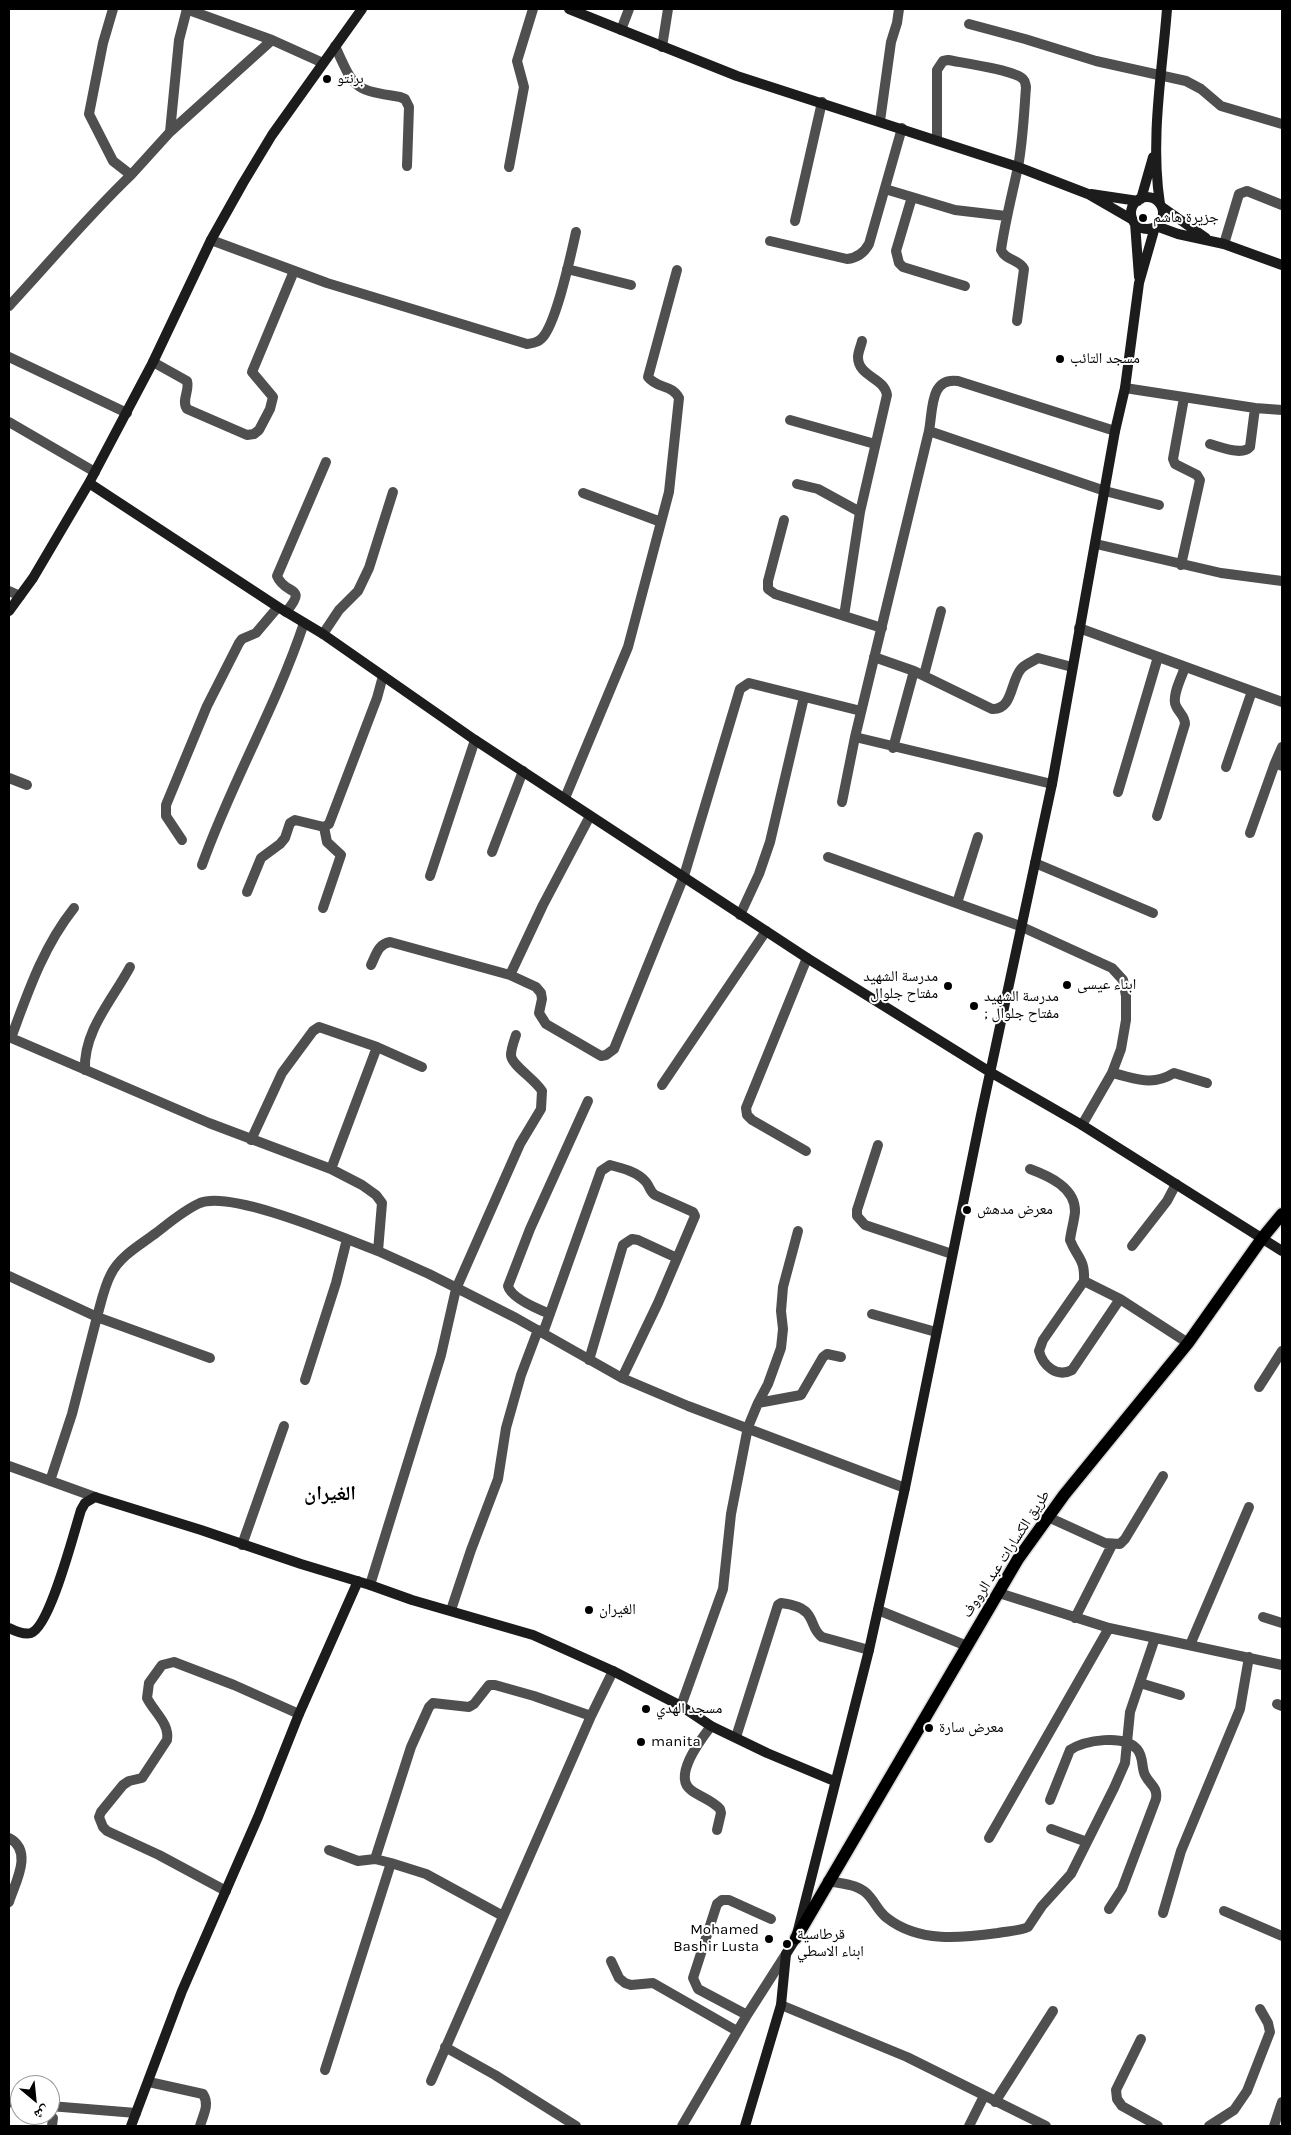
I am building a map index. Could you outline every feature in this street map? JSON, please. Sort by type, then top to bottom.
[{"type":"main road","name":"طريق الكسارات عبد الرووف","points":[[796,1938],[1018,1560],[1048,1517],[1188,1342],[1263,1237],[1282,1214]]},
{"type":"street","points":[[113,9],[103,43],[89,114],[113,161],[131,175]]},
{"type":"street","points":[[170,132],[179,40],[187,9],[272,40],[323,63]]},
{"type":"street","points":[[9,611],[54,545],[89,483],[153,362],[211,240],[272,135],[362,9]]},
{"type":"street","points":[[509,167],[524,87],[516,61],[533,9]]},
{"type":"street","points":[[569,9],[737,76],[1018,166],[1088,194],[1144,228],[1155,226],[1178,234],[1224,244],[1282,265]]},
{"type":"street","points":[[621,30],[629,9]]},
{"type":"street","points":[[662,47],[668,9]]},
{"type":"street","points":[[880,121],[891,42],[899,9]]},
{"type":"street","points":[[682,2126],[737,2031],[796,1938],[834,1781],[869,1650],[905,1488],[1020,926],[1052,784],[1115,431],[1125,388],[1139,283],[1155,226],[1162,217],[1156,180],[1156,149],[1167,9]]},
{"type":"street","points":[[969,24],[1025,39],[1096,62],[1195,85],[1221,106],[1282,124]]},
{"type":"street","points":[[9,306],[100,205],[131,175],[170,132],[272,40]]},
{"type":"street","points":[[335,46],[351,80],[357,86],[405,100],[409,107],[407,166]]},
{"type":"street","points":[[937,140],[937,70],[943,61],[953,61],[1018,76],[1024,80],[1026,87],[1023,131],[1001,250],[1006,257],[1021,264],[1024,269],[1017,321]]},
{"type":"street","points":[[795,221],[822,102]]},
{"type":"street","points":[[770,241],[847,259],[854,258],[863,253],[869,244],[902,128]]},
{"type":"street","points":[[1139,283],[1132,210],[1139,200],[1156,149]]},
{"type":"street","points":[[885,190],[965,212],[1006,216]]},
{"type":"street","points":[[1224,244],[1239,194],[1247,191],[1282,205]]},
{"type":"street","points":[[1088,194],[1139,200],[1151,198],[1209,240]]},
{"type":"street","points":[[912,198],[896,251],[899,263],[904,267],[966,286]]},
{"type":"street","points":[[211,240],[327,283],[527,344],[535,343],[548,330],[567,270],[576,232]]},
{"type":"street","points":[[567,270],[631,285]]},
{"type":"street","points":[[565,798],[628,647],[669,492],[680,398],[676,391],[669,387],[655,384],[648,377],[677,270]]},
{"type":"street","points":[[153,362],[187,381],[188,387],[184,402],[187,409],[243,434],[254,434],[266,420],[273,397],[252,372],[294,271]]},
{"type":"street","points":[[844,616],[860,512],[887,395],[884,386],[863,371],[859,364],[858,357],[862,341]]},
{"type":"street","points":[[9,357],[127,413]]},
{"type":"street","points":[[842,802],[861,711],[882,628],[936,391],[940,384],[949,380],[1115,431]]},
{"type":"street","points":[[1125,388],[1255,408],[1282,410]]},
{"type":"street","points":[[1181,565],[1200,480],[1198,475],[1175,464],[1174,459],[1184,398]]},
{"type":"street","points":[[1210,444],[1241,451],[1248,450],[1255,408]]},
{"type":"street","points":[[790,420],[875,444]]},
{"type":"street","points":[[9,422],[95,472]]},
{"type":"street","points":[[928,431],[1105,492],[1160,505]]},
{"type":"street","points":[[182,840],[166,816],[166,805],[215,688],[242,638],[256,633],[296,600],[297,596],[278,580],[278,576],[326,462]]},
{"type":"street","points":[[89,483],[282,610],[324,634],[475,740],[684,876],[740,915],[990,1072],[1082,1125],[1263,1237],[1282,1251]]},
{"type":"street","points":[[797,484],[818,488],[860,512]]},
{"type":"street","points":[[324,634],[339,610],[358,591],[369,568],[393,492]]},
{"type":"street","points":[[583,493],[661,522]]},
{"type":"street","points":[[784,520],[768,580],[768,589],[775,594],[882,628]]},
{"type":"street","points":[[1096,544],[1230,575],[1282,581]]},
{"type":"street","points":[[9,591],[20,596]]},
{"type":"street","points":[[893,748],[941,611]]},
{"type":"street","points":[[202,865],[214,830],[278,692],[304,623]]},
{"type":"street","points":[[1079,628],[1282,702]]},
{"type":"street","points":[[874,657],[919,673],[978,703],[998,709],[1006,704],[1019,671],[1025,665],[1038,658],[1072,667]]},
{"type":"street","points":[[1118,792],[1158,657]]},
{"type":"street","points":[[1157,816],[1185,724],[1184,718],[1176,708],[1174,701],[1185,667]]},
{"type":"street","points":[[247,892],[261,858],[280,844],[290,823],[295,820],[302,820],[324,827],[329,824],[334,816],[377,698],[383,676]]},
{"type":"street","points":[[371,965],[382,944],[390,942],[510,975],[536,988],[541,993],[542,999],[539,1013],[546,1024],[602,1056],[606,1056],[614,1049],[684,876],[740,689],[749,683],[861,711]]},
{"type":"street","points":[[1226,767],[1252,691]]},
{"type":"street","points":[[740,915],[759,874],[770,842],[804,697]]},
{"type":"street","points":[[855,738],[1052,784]]},
{"type":"street","points":[[430,876],[475,740]]},
{"type":"street","points":[[1250,833],[1279,764],[1282,747]]},
{"type":"street","points":[[492,852],[523,771]]},
{"type":"street","points":[[9,778],[27,785]]},
{"type":"street","points":[[510,975],[543,905],[590,816]]},
{"type":"street","points":[[322,908],[341,858],[339,852],[327,842],[324,827]]},
{"type":"street","points":[[957,903],[978,836]]},
{"type":"street","points":[[828,857],[1020,926],[1112,968],[1123,980],[1126,996],[1126,1020],[1121,1048],[1112,1073],[1082,1125]]},
{"type":"street","points":[[1034,863],[1153,913]]},
{"type":"street","points":[[74,908],[48,946],[31,982],[10,1038],[251,1140],[331,1169],[362,1185],[376,1195],[382,1203],[378,1251]]},
{"type":"street","points":[[662,1085],[766,931]]},
{"type":"street","points":[[806,1151],[752,1120],[746,1114],[746,1108],[807,958]]},
{"type":"street","points":[[86,1070],[85,1058],[95,1027],[130,967]]},
{"type":"street","points":[[251,1140],[282,1073],[313,1030],[319,1027],[328,1028],[377,1047],[422,1067]]},
{"type":"street","points":[[370,1585],[441,1355],[456,1289],[520,1144],[540,1109],[542,1091],[532,1078],[516,1066],[512,1059],[511,1054],[516,1035]]},
{"type":"street","points":[[331,1169],[377,1047]]},
{"type":"street","points":[[1112,1073],[1154,1082],[1174,1073],[1207,1083]]},
{"type":"street","points":[[550,1314],[512,1294],[508,1286],[530,1229],[588,1101]]},
{"type":"street","points":[[878,1145],[856,1210],[860,1221],[865,1226],[952,1254]]},
{"type":"street","points":[[451,1610],[498,1479],[506,1428],[521,1375],[540,1331],[550,1314],[599,1176],[607,1166],[637,1174],[646,1182],[651,1192],[655,1195],[693,1212],[694,1221],[622,1378]]},
{"type":"street","points":[[1030,1169],[1046,1176],[1068,1190],[1075,1206],[1070,1240],[1081,1257],[1085,1269],[1084,1281],[1043,1340],[1039,1351],[1047,1366],[1059,1373],[1072,1370],[1120,1299]]},
{"type":"street","points":[[1132,1246],[1166,1201],[1176,1184]]},
{"type":"street","points":[[50,1481],[72,1414],[97,1317],[109,1278],[115,1267],[154,1234],[200,1203],[227,1202],[261,1210],[394,1256],[540,1331],[622,1378],[688,1406],[748,1427],[905,1488]]},
{"type":"street","points":[[681,1706],[723,1589],[731,1514],[748,1427],[768,1384],[781,1348],[783,1287],[798,1231]]},
{"type":"street","points":[[305,1380],[336,1283],[347,1239]]},
{"type":"street","points":[[589,1360],[620,1254],[627,1241],[638,1240],[677,1258]]},
{"type":"street","points":[[9,1276],[97,1317],[210,1358]]},
{"type":"street","points":[[1084,1281],[1120,1299],[1188,1342]]},
{"type":"street","points":[[872,1314],[936,1332]]},
{"type":"street","points":[[1260,1387],[1282,1351]]},
{"type":"street","points":[[758,1402],[801,1395],[826,1354],[841,1358]]},
{"type":"street","points":[[242,1545],[284,1426]]},
{"type":"street","points":[[9,1466],[95,1497],[412,1600],[533,1635],[613,1670],[681,1706],[711,1726],[834,1781]]},
{"type":"street","points":[[1048,1517],[1112,1545],[1120,1544],[1125,1539],[1163,1476]]},
{"type":"street","points":[[9,1628],[19,1632],[30,1633],[39,1628],[44,1620],[80,1510],[85,1502],[95,1497]]},
{"type":"street","points":[[1190,1645],[1249,1507]]},
{"type":"street","points":[[1075,1618],[1112,1545]]},
{"type":"street","points":[[131,2126],[182,1991],[226,1891],[299,1714],[358,1581]]},
{"type":"street","points":[[999,1593],[1109,1628],[1282,1665]]},
{"type":"street","points":[[736,1738],[778,1606],[781,1602],[802,1609],[808,1614],[817,1633],[822,1636],[869,1650]]},
{"type":"street","points":[[878,1610],[967,1646]]},
{"type":"street","points":[[1263,1617],[1282,1623]]},
{"type":"street","points":[[989,1838],[1109,1628]]},
{"type":"street","points":[[828,1881],[858,1887],[864,1891],[888,1918],[904,1928],[930,1936],[966,1938],[1024,1929],[1031,1925],[1042,1906],[1071,1874],[1125,1763],[1130,1712],[1155,1638]]},
{"type":"street","points":[[1163,1913],[1181,1850],[1240,1709],[1249,1657]]},
{"type":"street","points":[[226,1891],[159,1855],[107,1831],[100,1822],[99,1817],[102,1812],[123,1785],[129,1781],[142,1778],[167,1740],[166,1726],[147,1698],[149,1683],[162,1665],[174,1662],[234,1685],[299,1714]]},
{"type":"street","points":[[431,2082],[591,1716],[613,1670]]},
{"type":"street","points":[[1140,1684],[1180,1695]]},
{"type":"street","points":[[375,1859],[411,1747],[429,1707],[434,1703],[470,1707],[489,1685],[495,1685],[534,1696],[591,1716]]},
{"type":"street","points":[[711,1726],[692,1751],[685,1775],[685,1782],[688,1789],[720,1809],[721,1814],[717,1830]]},
{"type":"street","points":[[1050,1800],[1070,1750],[1085,1742],[1097,1740],[1127,1743],[1136,1748],[1141,1755],[1145,1774],[1154,1784],[1157,1793],[1156,1799],[1122,1889],[1109,1909]]},
{"type":"street","points":[[1051,1829],[1087,1842]]},
{"type":"street","points":[[9,1838],[19,1846],[22,1858],[9,1902]]},
{"type":"street","points":[[329,1850],[358,1860],[375,1859],[426,1874],[503,1916]]},
{"type":"street","points":[[325,2070],[392,1863]]},
{"type":"street","points":[[747,2015],[698,1989],[694,1981],[696,1966],[717,1904],[722,1900],[729,1900],[771,1919]]},
{"type":"street","points":[[1224,1911],[1282,1936]]},
{"type":"street","points":[[745,2126],[781,2005],[786,1954]]},
{"type":"street","points":[[611,1961],[619,1978],[625,1983],[632,1985],[653,1982],[737,2031]]},
{"type":"street","points":[[781,2005],[907,2057],[1046,2126]]},
{"type":"street","points":[[1209,2126],[1234,2110],[1247,2091],[1270,2032],[1268,2023],[1260,2009]]},
{"type":"street","points":[[995,2102],[1053,2011]]},
{"type":"street","points":[[1142,2039],[1116,2090],[1117,2099],[1127,2109],[1158,2126]]},
{"type":"street","points":[[445,2048],[495,2075],[576,2126]]},
{"type":"street","points":[[149,2082],[203,2094],[206,2105],[200,2126]]},
{"type":"street","points":[[969,2126],[984,2096]]},
{"type":"street","points":[[1274,2126],[1282,2102]]},
{"type":"street","points":[[60,2107],[136,2113]]},
{"type":"place","name":"برنتو","points":[[327,79]]},
{"type":"place","name":"جزيرة هاشم","points":[[1143,218]]},
{"type":"place","name":"مسجد التائب","points":[[1060,359]]},
{"type":"place","name":"ابناء عيسى","points":[[1067,985]]},
{"type":"place","name":"مدرسة الشهيد مفتاح جلوال","points":[[948,986]]},
{"type":"place","name":"مدرسة الشهيد ; مفتاح جلوال","points":[[974,1006]]},
{"type":"place","name":"معرض مدهش","points":[[967,1210]]},
{"type":"place","name":"الغيران","points":[[589,1610]]},
{"type":"place","name":"مسجد الهدي","points":[[646,1709]]},
{"type":"place","name":"معرض سارة","points":[[929,1728]]},
{"type":"place","name":"manita","points":[[641,1742]]},
{"type":"place","name":"Mohamed Bashir Lusta","points":[[769,1939]]},
{"type":"place","name":"قرطاسية ابناء الاسطي","points":[[787,1944]]},
{"type":"district","name":"الغيران","points":[[330,1494]]}]
